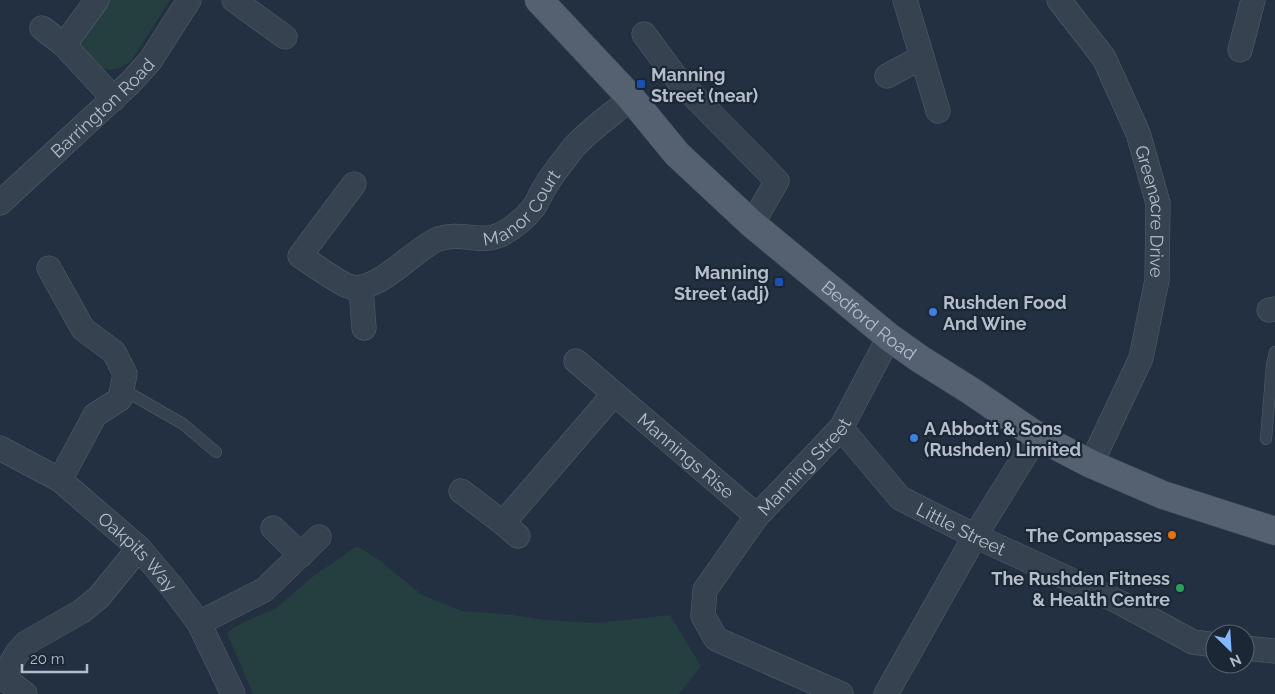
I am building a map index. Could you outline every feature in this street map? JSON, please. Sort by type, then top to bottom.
[{"type":"main road","name":"Bedford Road","points":[[539,0],[632,98],[677,154],[752,224],[920,360],[971,391],[1037,436],[1092,464],[1163,495],[1275,531]]},
{"type":"street","points":[[64,45],[97,0]]},
{"type":"street","name":"Barrington Road","points":[[0,203],[114,99],[150,61],[189,0]]},
{"type":"street","points":[[234,0],[284,37]]},
{"type":"street","name":"Greenacre Drive","points":[[1059,0],[1104,58],[1138,133],[1158,203],[1157,280],[1141,358],[1092,464]]},
{"type":"street","points":[[1240,50],[1253,0]]},
{"type":"street","points":[[907,7],[938,111]]},
{"type":"street","points":[[42,28],[64,45],[114,99]]},
{"type":"street","points":[[644,34],[678,80],[777,181],[752,224]]},
{"type":"street","points":[[887,76],[922,57]]},
{"type":"street","name":"Manor Court","points":[[362,288],[378,281],[419,250],[438,239],[451,236],[466,236],[473,239],[489,239],[503,234],[518,223],[533,207],[545,186],[576,145],[632,98]]},
{"type":"street","points":[[354,184],[294,263],[348,286],[362,288],[364,328]]},
{"type":"street","points":[[49,268],[83,329],[114,352],[125,374],[120,399],[95,415],[60,480]]},
{"type":"street","name":"Manning Street","points":[[841,694],[716,639],[702,616],[706,590],[757,516],[841,428],[890,337]]},
{"type":"street","name":"Mannings Rise","points":[[576,362],[757,516]]},
{"type":"street","points":[[461,491],[510,530],[614,394]]},
{"type":"street","name":"Little Street","points":[[841,428],[900,498],[975,536],[1121,603],[1193,642],[1205,644]]},
{"type":"street","points":[[886,694],[975,536],[1037,436]]},
{"type":"street","name":"Oakpits Way","points":[[0,448],[60,480],[139,548],[199,623],[233,694]]},
{"type":"street","points":[[273,528],[301,555]]},
{"type":"street","points":[[199,623],[264,590],[319,537]]},
{"type":"street","points":[[24,694],[1,678],[16,653],[26,643],[82,611],[99,597],[139,548]]},
{"type":"street","points":[[1255,649],[1275,652]]},
{"type":"lane","points":[[1266,439],[1272,365],[1275,352]]},
{"type":"lane","points":[[122,389],[183,424],[216,452]]},
{"type":"green space","points":[[106,0],[170,0],[131,61],[120,68],[108,70],[97,67],[77,42]]},
{"type":"green space","points":[[357,546],[379,560],[422,595],[462,611],[513,615],[545,620],[597,623],[670,615],[701,666],[679,694],[253,694],[227,633],[242,623],[276,608],[311,578]]},
{"type":"place","name":"Manning Street (near)","points":[[641,84]]},
{"type":"place","name":"Manning Street (adj)","points":[[779,282]]},
{"type":"place","name":"Rushden Food And Wine","points":[[933,312]]},
{"type":"place","name":"A Abbott & Sons (Rushden) Limited","points":[[914,438]]},
{"type":"place","name":"The Compasses","points":[[1172,535]]},
{"type":"place","name":"The Rushden Fitness & Health Centre","points":[[1180,588]]}]
